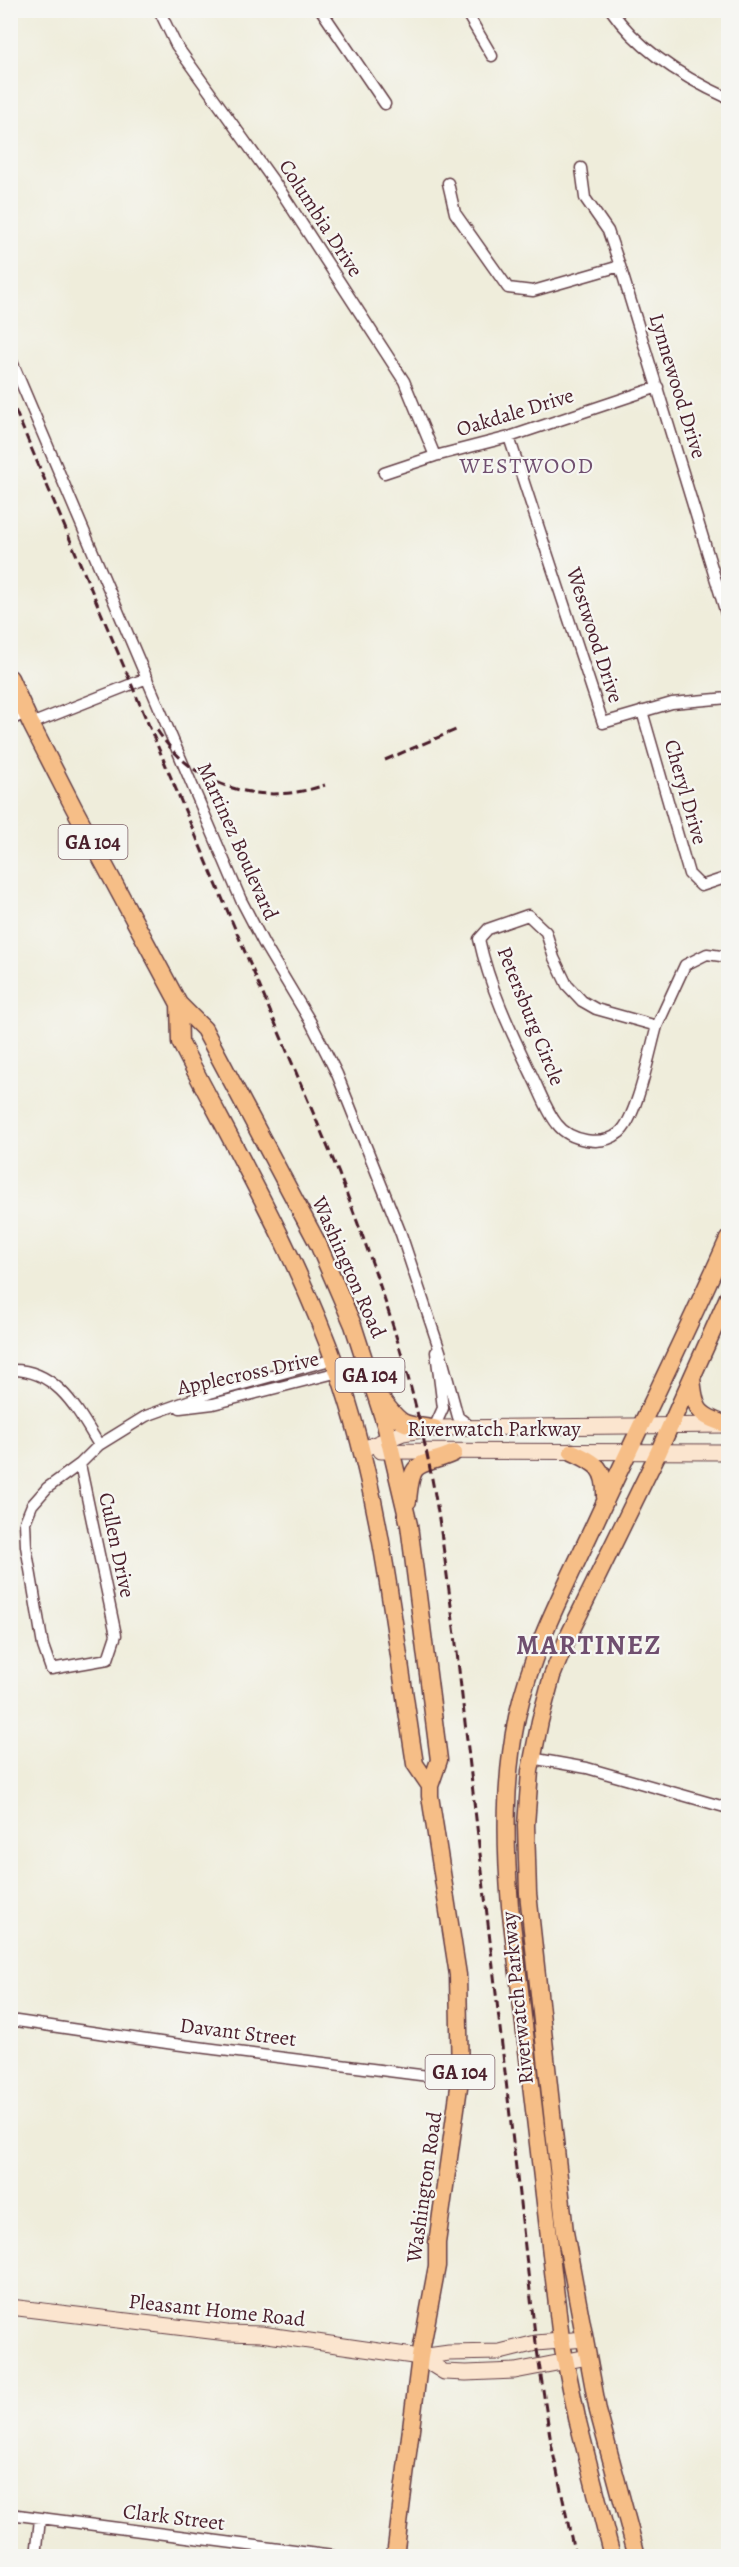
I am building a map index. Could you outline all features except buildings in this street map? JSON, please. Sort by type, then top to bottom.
[{"type":"main road","name":"Washington Road","points":[[10,678],[179,1005],[204,1029],[318,1244],[353,1325],[375,1392],[407,1517],[439,1760],[430,1786],[430,1796],[458,1975],[460,2080],[437,2243],[437,2266],[420,2357],[395,2556]]},
{"type":"main road","name":"Washington Road","points":[[179,1005],[180,1042],[292,1258],[336,1366],[361,1450],[381,1540],[415,1764],[430,1786]]},
{"type":"main road","name":"Riverwatch Parkway","points":[[612,2556],[561,2340],[506,1856],[510,1752],[521,1700],[543,1635],[729,1239]]},
{"type":"main road","name":"Riverwatch Parkway","points":[[637,2556],[598,2411],[565,2232],[528,1893],[526,1825],[531,1758],[549,1685],[565,1645],[658,1453],[729,1297]]},
{"type":"main road","points":[[692,1374],[695,1405],[703,1415],[729,1425]]},
{"type":"main road","points":[[375,1392],[398,1421],[434,1428]]},
{"type":"main road","points":[[361,1450],[390,1445],[404,1433],[434,1428],[639,1428],[729,1425]]},
{"type":"main road","name":"Riverwatch Parkway","points":[[390,1445],[454,1453],[729,1452]]},
{"type":"main road","points":[[572,1452],[591,1461],[602,1473],[605,1482],[604,1503]]},
{"type":"main road","points":[[407,1517],[410,1476],[417,1466],[454,1453]]},
{"type":"main road","points":[[543,1635],[565,1645]]},
{"type":"main road","name":"Pleasant Home Road","points":[[10,2307],[146,2324],[261,2334],[420,2357],[449,2353],[500,2352],[561,2340],[585,2339]]},
{"type":"main road","name":"Pleasant Home Road","points":[[420,2357],[444,2372],[458,2373],[515,2371],[588,2357]]},
{"type":"street","name":"Columbia Drive","points":[[159,10],[176,45],[280,190],[404,381],[435,456]]},
{"type":"street","points":[[321,10],[385,104]]},
{"type":"street","points":[[465,10],[492,56]]},
{"type":"street","points":[[611,10],[623,27],[678,73],[729,98]]},
{"type":"street","name":"Lynnewood Drive","points":[[580,168],[585,198],[608,231],[620,266],[729,620]]},
{"type":"street","points":[[448,183],[455,213],[508,288],[532,291],[620,266]]},
{"type":"street","name":"Martinez Boulevard","points":[[10,357],[252,923],[310,1020],[337,1074],[398,1226],[458,1417],[472,1428]]},
{"type":"street","name":"Oakdale Drive","points":[[384,473],[435,456],[509,437],[658,387]]},
{"type":"street","name":"Westwood Drive","points":[[509,437],[603,723],[672,703],[729,698]]},
{"type":"street","points":[[10,720],[29,718],[147,678]]},
{"type":"street","name":"Cheryl Drive","points":[[642,711],[689,874],[701,886],[729,877]]},
{"type":"street","name":"Petersburg Circle","points":[[657,1026],[596,1009],[582,1001],[567,985],[554,958],[546,933],[528,915],[488,929],[480,939],[484,962],[517,1045],[558,1126],[580,1139],[600,1141],[619,1133],[631,1116],[657,1026],[685,965],[707,954],[729,957]]},
{"type":"street","name":"Martinez Boulevard","points":[[434,1337],[443,1408],[434,1428]]},
{"type":"street","name":"Applecross Drive","points":[[43,1646],[26,1546],[25,1522],[32,1505],[47,1488],[80,1464],[99,1445],[146,1416],[210,1393],[336,1366]]},
{"type":"street","points":[[10,1370],[24,1370],[51,1380],[75,1406],[99,1445]]},
{"type":"street","name":"Cullen Drive","points":[[43,1646],[51,1669],[108,1659],[116,1635],[80,1464]]},
{"type":"street","points":[[531,1758],[587,1768],[729,1808]]},
{"type":"street","name":"Davant Street","points":[[10,2020],[460,2080]]},
{"type":"street","name":"Clark Street","points":[[10,2514],[333,2556]]},
{"type":"street","points":[[36,2556],[40,2519]]},
{"type":"railway","points":[[10,398],[337,1169],[377,1278],[401,1352],[421,1426],[444,1550],[455,1635],[536,2343],[551,2443],[575,2556]]},
{"type":"railway","points":[[157,730],[172,750],[190,766],[210,779],[231,788],[253,793],[277,794],[325,785]]},
{"type":"railway","points":[[385,760],[456,730]]},
{"type":"district","name":"WESTWOOD","points":[[527,466]]},
{"type":"district","name":"MARTINEZ","points":[[589,1645]]}]
